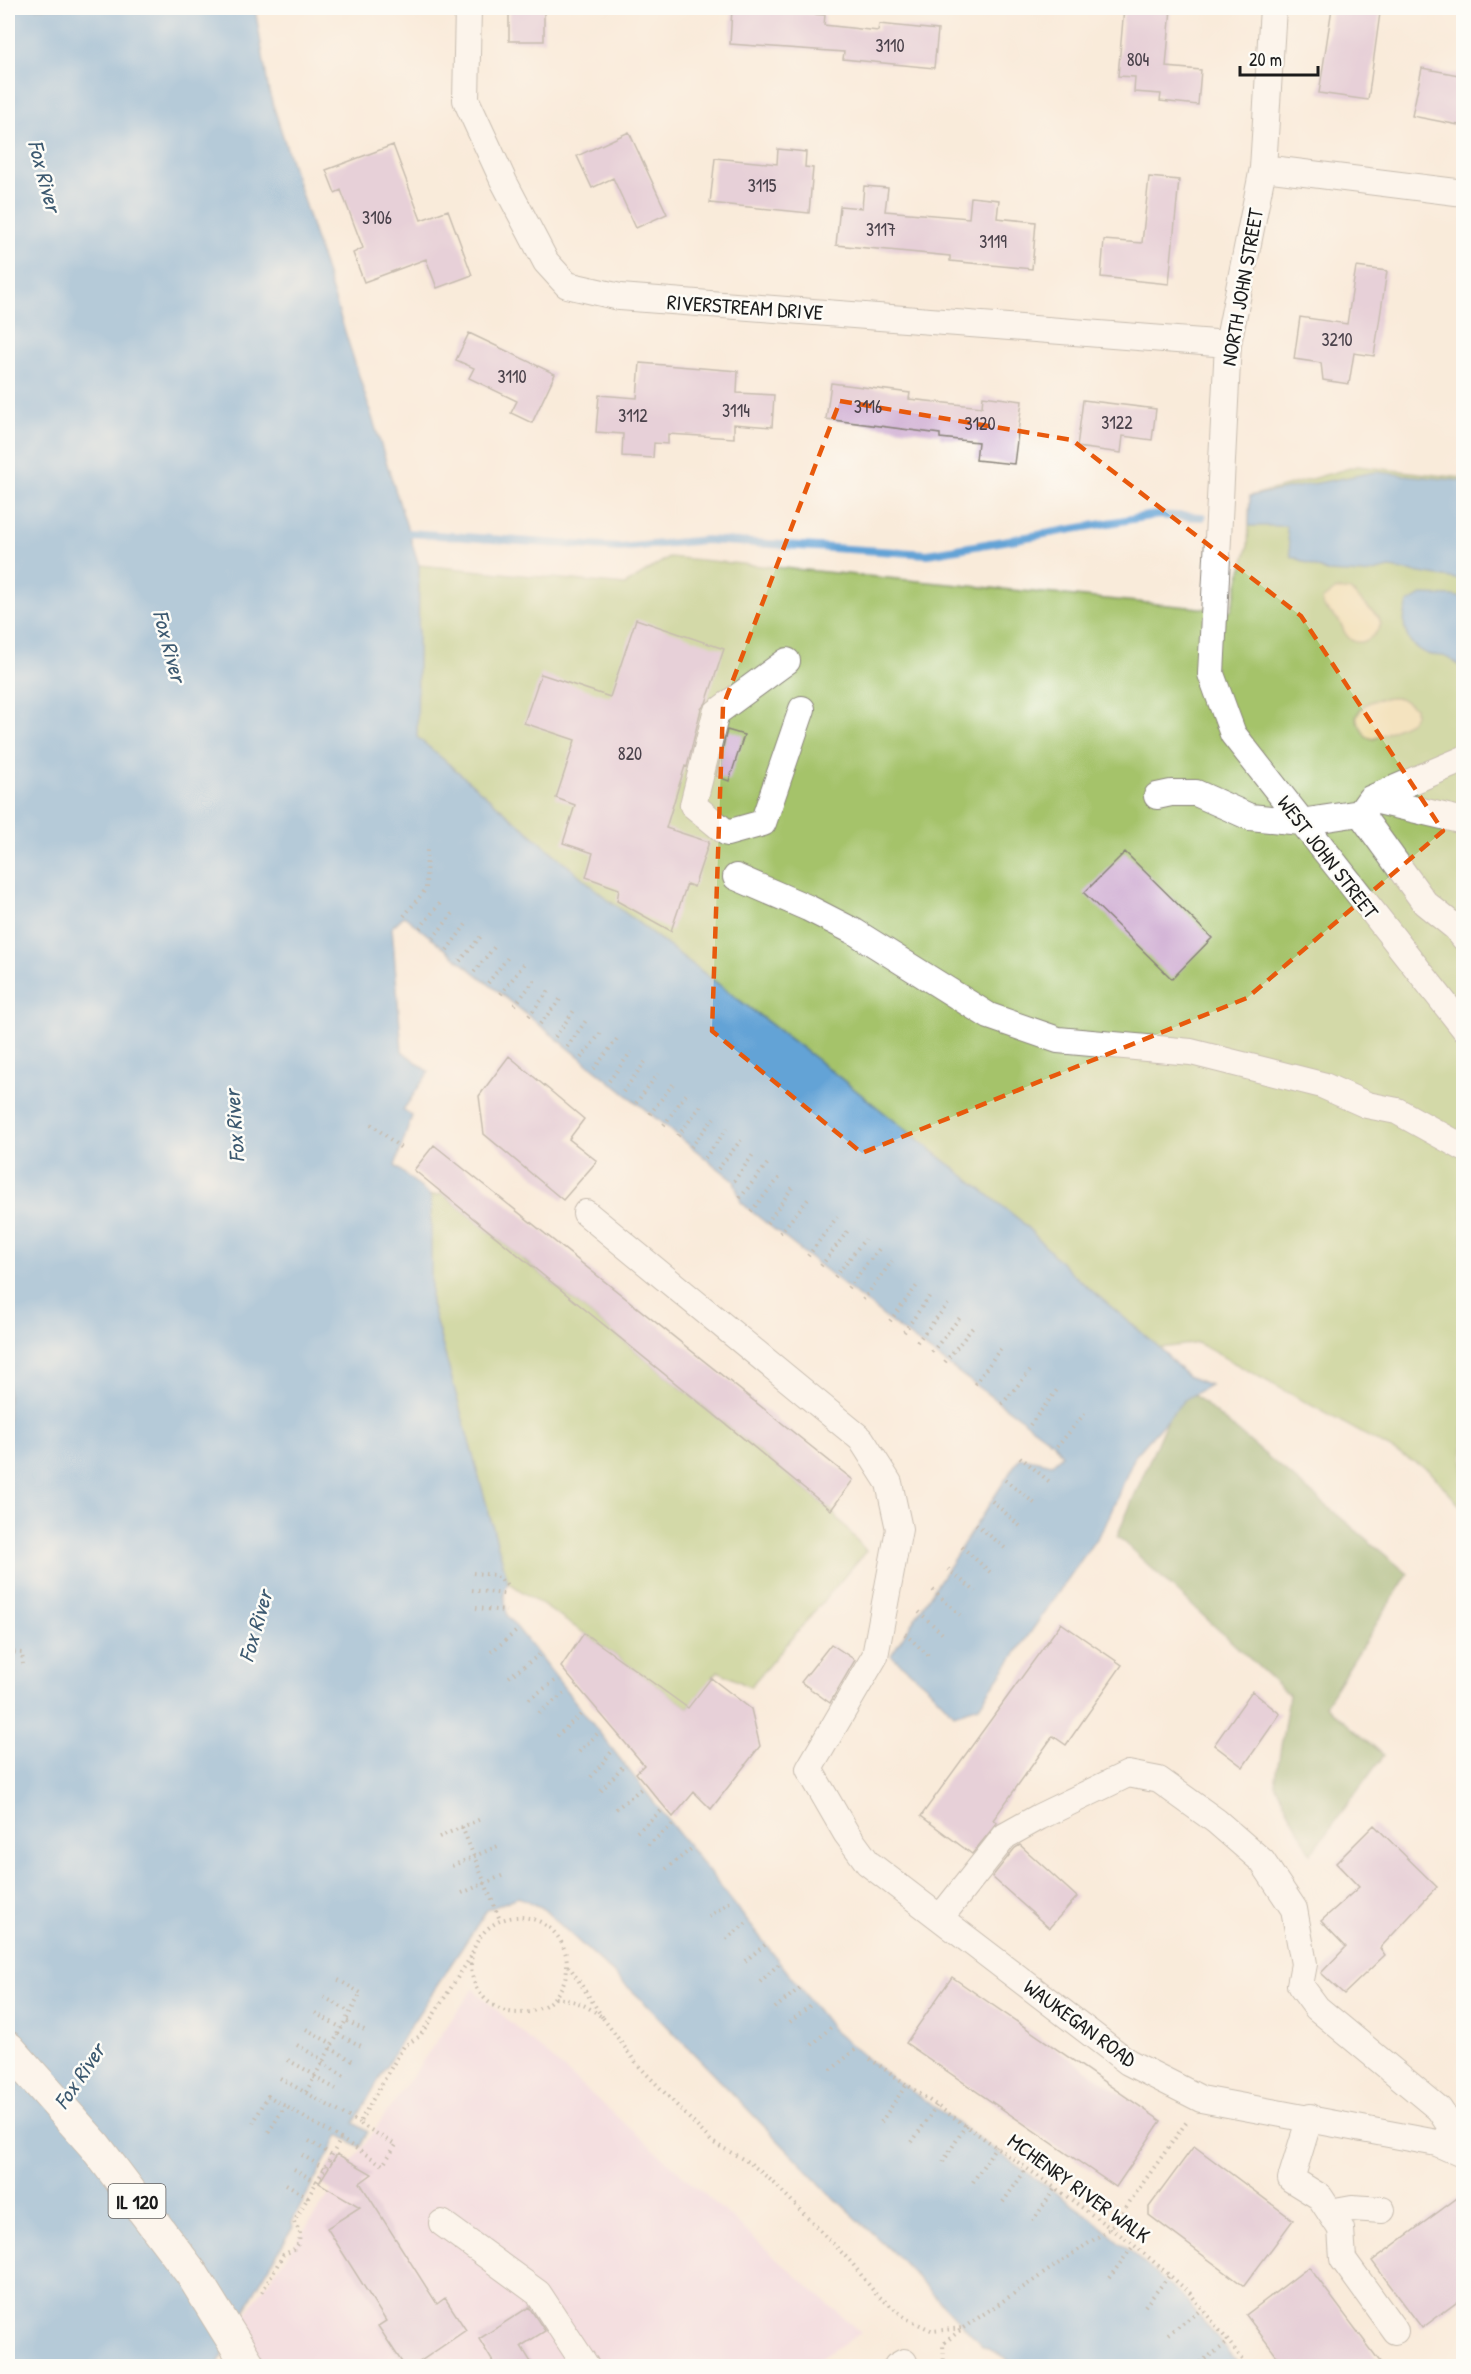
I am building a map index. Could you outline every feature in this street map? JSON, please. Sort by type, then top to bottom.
[{"type":"main road","name":"IL 120","points":[[8,2048],[95,2146],[192,2274],[249,2367]]},
{"type":"street","name":"RIVERSTREAM DRIVE","points":[[468,8],[466,100],[504,182],[546,262],[567,285],[620,297],[1228,344]]},
{"type":"street","name":"NORTH JOHN STREET","points":[[1211,674],[1228,344],[1263,168],[1273,8]]},
{"type":"street","points":[[1263,168],[1464,194]]},
{"type":"street","points":[[787,661],[716,713],[693,805],[727,833],[763,823],[801,709]]},
{"type":"street","name":"WEST JOHN STREET","points":[[1211,674],[1233,734],[1464,1028]]},
{"type":"street","points":[[1157,796],[1170,793],[1196,793],[1250,817],[1301,822],[1365,806],[1464,759]]},
{"type":"street","points":[[1365,806],[1464,821]]},
{"type":"street","points":[[1365,806],[1425,903],[1456,928],[1464,938]]},
{"type":"street","points":[[736,877],[855,932],[989,1016],[1058,1040],[1191,1052],[1322,1085],[1367,1106],[1397,1111],[1464,1148]]},
{"type":"street","name":"WAUKEGAN ROAD","points":[[586,1212],[861,1439],[889,1483],[899,1529],[875,1656],[809,1769],[846,1833],[868,1863],[1128,2062],[1202,2099],[1310,2117],[1437,2143],[1464,2155]]},
{"type":"street","points":[[940,1918],[1005,1836],[1128,1774],[1159,1780],[1216,1821],[1262,1861],[1294,1908],[1304,1964],[1300,1985],[1317,2008],[1439,2109],[1464,2147]]},
{"type":"street","points":[[1310,2117],[1291,2179],[1320,2197],[1341,2229],[1343,2259],[1395,2331]]},
{"type":"street","points":[[1330,2212],[1352,2208],[1382,2210]]},
{"type":"street","points":[[442,2223],[538,2293],[586,2367]]},
{"type":"path","points":[[405,916],[426,889],[427,847]]},
{"type":"path","points":[[420,928],[441,902]]},
{"type":"path","points":[[432,938],[454,912]]},
{"type":"path","points":[[447,950],[467,923]]},
{"type":"path","points":[[460,961],[482,935]]},
{"type":"path","points":[[474,972],[496,945]]},
{"type":"path","points":[[488,983],[509,956]]},
{"type":"path","points":[[501,994],[524,964]]},
{"type":"path","points":[[515,1005],[537,977]]},
{"type":"path","points":[[529,1016],[551,988]]},
{"type":"path","points":[[540,1024],[562,997]]},
{"type":"path","points":[[555,1037],[576,1008]]},
{"type":"path","points":[[567,1047],[588,1018]]},
{"type":"path","points":[[581,1058],[603,1030]]},
{"type":"path","points":[[594,1069],[617,1039]]},
{"type":"path","points":[[609,1081],[631,1052]]},
{"type":"path","points":[[623,1092],[645,1062]]},
{"type":"path","points":[[636,1103],[658,1074]]},
{"type":"path","points":[[650,1114],[674,1083]]},
{"type":"path","points":[[664,1125],[686,1094]]},
{"type":"path","points":[[678,1136],[702,1104]]},
{"type":"path","points":[[691,1147],[714,1118]]},
{"type":"path","points":[[371,1124],[401,1148]]},
{"type":"path","points":[[705,1158],[727,1129]]},
{"type":"path","points":[[718,1169],[741,1140]]},
{"type":"path","points":[[734,1181],[755,1152]]},
{"type":"path","points":[[740,1198],[768,1163]]},
{"type":"path","points":[[752,1211],[782,1175]]},
{"type":"path","points":[[767,1223],[795,1184]]},
{"type":"path","points":[[780,1233],[810,1197]]},
{"type":"path","points":[[808,1256],[837,1217]]},
{"type":"path","points":[[821,1266],[850,1228]]},
{"type":"path","points":[[835,1277],[865,1239]]},
{"type":"path","points":[[848,1288],[879,1249]]},
{"type":"path","points":[[863,1300],[892,1261]]},
{"type":"path","points":[[890,1321],[919,1282]]},
{"type":"path","points":[[904,1332],[931,1294]]},
{"type":"path","points":[[917,1342],[948,1304]]},
{"type":"path","points":[[932,1352],[962,1315]]},
{"type":"path","points":[[945,1362],[974,1326]]},
{"type":"path","points":[[975,1384],[1001,1348]]},
{"type":"path","points":[[1002,1404],[1030,1371]]},
{"type":"path","points":[[1030,1425],[1057,1390]]},
{"type":"path","points":[[1057,1447],[1086,1413]]},
{"type":"path","points":[[1020,1457],[1051,1484]]},
{"type":"path","points":[[1005,1480],[1038,1506]]},
{"type":"path","points":[[992,1501],[1022,1528]]},
{"type":"path","points":[[976,1524],[1006,1549]]},
{"type":"path","points":[[962,1547],[992,1573]]},
{"type":"path","points":[[948,1569],[976,1592]]},
{"type":"path","points":[[473,1573],[495,1575],[507,1585]]},
{"type":"path","points":[[472,1590],[504,1594]]},
{"type":"path","points":[[933,1590],[960,1615]]},
{"type":"path","points":[[476,1608],[506,1611]]},
{"type":"path","points":[[919,1612],[945,1635]]},
{"type":"path","points":[[491,1652],[518,1630]]},
{"type":"path","points":[[905,1634],[930,1657]]},
{"type":"path","points":[[8,1652],[22,1653],[23,1664]]},
{"type":"path","points":[[509,1677],[539,1655]]},
{"type":"path","points":[[529,1699],[558,1679]]},
{"type":"path","points":[[540,1713],[567,1691]]},
{"type":"path","points":[[557,1736],[583,1712]]},
{"type":"path","points":[[579,1752],[599,1732]]},
{"type":"path","points":[[591,1777],[613,1750]]},
{"type":"path","points":[[601,1791],[624,1765]]},
{"type":"path","points":[[616,1809],[642,1788]]},
{"type":"path","points":[[637,1832],[661,1811]]},
{"type":"path","points":[[439,1837],[483,1818]]},
{"type":"path","points":[[648,1845],[672,1825]]},
{"type":"path","points":[[462,1827],[501,1920]]},
{"type":"path","points":[[452,1866],[498,1846]]},
{"type":"path","points":[[666,1869],[691,1849]]},
{"type":"path","points":[[462,1893],[506,1874]]},
{"type":"path","points":[[709,1917],[731,1901]]},
{"type":"path","points":[[359,2123],[404,2046],[420,2036],[472,1955],[482,1934],[501,1920],[516,1917],[532,1919],[547,1926],[559,1937],[566,1952],[564,1984],[555,1998],[542,2008],[527,2013],[511,2013],[496,2008],[484,1998],[475,1985],[471,1970],[472,1955]]},
{"type":"path","points":[[726,1939],[748,1922]]},
{"type":"path","points":[[745,1961],[766,1944]]},
{"type":"path","points":[[567,1963],[637,2064],[712,2142],[750,2163],[773,2182],[851,2262],[876,2294],[907,2319],[933,2331],[963,2328]]},
{"type":"path","points":[[760,1983],[780,1963]]},
{"type":"path","points":[[306,2092],[361,1993],[335,1978]]},
{"type":"path","points":[[776,2008],[800,1988]]},
{"type":"path","points":[[324,1996],[350,2012]]},
{"type":"path","points":[[555,1998],[573,1999],[587,2005],[603,2018]]},
{"type":"path","points":[[790,2022],[812,2004]]},
{"type":"path","points":[[315,2013],[342,2028]]},
{"type":"path","points":[[347,2020],[368,2032]]},
{"type":"path","points":[[812,2045],[831,2027]]},
{"type":"path","points":[[306,2029],[352,2061]]},
{"type":"path","points":[[338,2034],[361,2046]]},
{"type":"path","points":[[297,2045],[344,2076]]},
{"type":"path","points":[[831,2070],[856,2049]]},
{"type":"path","name":"MCHENRY RIVER WALK","points":[[870,2059],[996,2146],[1134,2246],[1189,2292],[1248,2367]]},
{"type":"path","points":[[288,2060],[336,2089]]},
{"type":"path","points":[[253,2123],[268,2096],[383,2164],[396,2145],[280,2078]]},
{"type":"path","points":[[881,2122],[908,2084]]},
{"type":"path","points":[[944,2367],[942,2344],[1111,2228],[1202,2099]]},
{"type":"path","points":[[912,2142],[937,2105]]},
{"type":"path","points":[[269,2132],[285,2106]]},
{"type":"path","points":[[943,2162],[966,2125]]},
{"type":"path","points":[[262,2292],[283,2254],[294,2249],[299,2243],[300,2232],[294,2222],[340,2139]]},
{"type":"path","points":[[309,2141],[332,2155]]},
{"type":"path","points":[[973,2182],[996,2146]]},
{"type":"path","points":[[302,2155],[324,2168]]},
{"type":"path","points":[[1003,2202],[1027,2168]]},
{"type":"path","points":[[294,2169],[316,2182]]},
{"type":"path","points":[[286,2184],[308,2197]]},
{"type":"path","points":[[1033,2221],[1055,2188]]},
{"type":"path","points":[[1109,2278],[1134,2246]]},
{"type":"path","points":[[1145,2306],[1169,2276]]},
{"type":"path","points":[[1168,2334],[1202,2309]]},
{"type":"path","points":[[1195,2367],[1228,2342]]},
{"type":"highlighted area","points":[[840,401],[1072,440],[1301,616],[1443,831],[1247,998],[862,1153],[712,1031],[723,706]]},
{"type":"shaded area","points":[[473,1989],[861,2333],[807,2366],[261,2366],[236,2328]]},
{"type":"green space","points":[[1357,466],[1463,478],[1463,1509],[1429,1470],[1198,1343],[1160,1348],[1071,1273],[1021,1221],[815,1058],[607,899],[417,737],[419,565],[625,585],[669,557],[1231,611],[1248,546],[1250,496]]},
{"type":"green space","points":[[443,1194],[831,1510],[866,1551],[750,1687],[718,1671],[688,1708],[584,1633],[508,1582],[431,1304],[431,1196]]},
{"type":"green space","points":[[1182,1385],[1408,1574],[1325,1705],[1384,1755],[1311,1854],[1275,1784],[1289,1695],[1117,1536]]},
{"type":"sand","points":[[1335,590],[1350,590],[1379,618],[1381,624],[1372,637],[1358,642],[1346,635],[1337,618],[1325,608],[1322,600]]},
{"type":"sand","points":[[1400,698],[1415,708],[1412,721],[1374,739],[1366,737],[1356,718],[1359,712],[1370,702]]},
{"type":"water","name":"Fox River","points":[[8,8],[255,8],[269,92],[419,565],[417,737],[607,899],[815,1058],[1021,1221],[1071,1273],[1160,1348],[1187,1376],[1210,1385],[1184,1400],[1135,1456],[1105,1526],[979,1706],[954,1714],[930,1689],[891,1655],[1020,1457],[1052,1464],[1062,1455],[1054,1443],[897,1327],[751,1211],[741,1202],[734,1181],[404,916],[392,927],[402,1051],[429,1072],[403,1110],[412,1116],[395,1166],[431,1196],[431,1304],[508,1582],[504,1594],[507,1615],[833,2030],[876,2066],[1090,2217],[1184,2298],[1240,2366],[1013,2366],[1005,2357],[982,2346],[902,2261],[825,2189],[641,1999],[541,1907],[518,1897],[487,1910],[405,2034],[354,2123],[368,2132],[360,2147],[339,2135],[292,2222],[293,2227],[256,2289],[217,2366],[8,2366]]},
{"type":"water","points":[[1375,472],[1463,481],[1463,580],[1390,568],[1364,574],[1327,572],[1291,556],[1286,526],[1249,526],[1250,496]]},
{"type":"water","points":[[1422,595],[1463,598],[1463,668],[1446,657],[1425,653],[1418,649],[1408,637],[1404,624],[1406,609],[1409,602]]},
{"type":"building","points":[[509,8],[544,8],[544,41],[509,41]]},
{"type":"building","points":[[732,8],[760,8],[760,10],[825,15],[824,25],[878,31],[879,24],[938,30],[934,68],[843,59],[844,52],[730,44]]},
{"type":"building","points":[[1124,8],[1171,8],[1166,67],[1201,70],[1198,105],[1160,101],[1161,94],[1134,92],[1135,77],[1118,76]]},
{"type":"building","points":[[1332,8],[1380,13],[1368,100],[1319,93]]},
{"type":"building","points":[[1422,68],[1464,76],[1464,126],[1412,116]]},
{"type":"building","points":[[629,132],[667,214],[636,228],[613,178],[592,188],[577,156]]},
{"type":"building","points":[[393,145],[421,220],[448,210],[472,275],[437,288],[426,259],[364,282],[353,253],[363,248],[341,190],[335,193],[326,170]]},
{"type":"building","points":[[778,149],[806,152],[805,167],[813,168],[809,213],[710,203],[715,158],[777,164]]},
{"type":"building","points":[[1149,177],[1179,180],[1169,284],[1101,277],[1104,240],[1142,243]]},
{"type":"building","points":[[864,186],[888,188],[885,211],[969,218],[971,197],[999,200],[997,218],[1036,222],[1032,269],[950,261],[950,256],[836,245],[840,206],[862,208]]},
{"type":"building","points":[[1356,267],[1387,271],[1374,356],[1354,353],[1349,384],[1323,380],[1321,363],[1294,359],[1300,317],[1347,324]]},
{"type":"building","points":[[469,333],[555,374],[532,423],[511,413],[517,401],[469,378],[474,368],[456,360]]},
{"type":"building","points":[[640,363],[738,371],[737,393],[774,395],[772,427],[734,424],[734,438],[668,434],[668,444],[654,443],[653,458],[622,456],[623,434],[596,432],[599,395],[637,398]]},
{"type":"building","points":[[831,383],[910,393],[909,399],[982,407],[983,396],[1022,401],[1014,464],[976,460],[978,442],[940,438],[940,434],[826,419]]},
{"type":"building","points":[[1083,400],[1156,409],[1152,440],[1123,436],[1121,453],[1077,447]]},
{"type":"building","points":[[636,619],[724,649],[706,703],[701,709],[687,767],[685,766],[666,828],[709,842],[694,887],[687,884],[671,931],[617,901],[619,889],[586,877],[593,853],[563,843],[575,805],[556,798],[575,740],[524,723],[541,674],[610,697]]},
{"type":"building","points":[[727,730],[744,735],[729,781],[716,776]]},
{"type":"building","points":[[1125,852],[1212,938],[1172,979],[1084,893]]},
{"type":"building","points":[[509,1056],[584,1119],[569,1139],[597,1161],[563,1200],[484,1134],[479,1096]]},
{"type":"building","points":[[434,1145],[853,1480],[831,1510],[414,1170]]},
{"type":"building","points":[[1061,1623],[1122,1665],[1066,1745],[1053,1736],[993,1820],[997,1823],[972,1854],[921,1816]]},
{"type":"building","points":[[584,1633],[688,1708],[711,1678],[751,1709],[760,1746],[711,1809],[694,1792],[673,1817],[636,1773],[644,1765],[561,1667]]},
{"type":"building","points":[[831,1644],[855,1660],[830,1703],[801,1682]]},
{"type":"building","points":[[1252,1691],[1280,1714],[1243,1767],[1214,1745]]},
{"type":"building","points":[[1374,1825],[1437,1887],[1380,1948],[1385,1955],[1344,1994],[1321,1973],[1346,1947],[1321,1921],[1359,1887],[1336,1863]]},
{"type":"building","points":[[1020,1845],[1077,1897],[1049,1928],[992,1877]]},
{"type":"building","points":[[952,1977],[1161,2121],[1116,2187],[906,2043]]},
{"type":"building","points":[[1194,2146],[1293,2220],[1244,2286],[1149,2215],[1149,2207]]},
{"type":"building","points":[[337,2154],[372,2174],[360,2183],[437,2304],[445,2298],[466,2330],[412,2367],[405,2367],[378,2326],[386,2321],[327,2228],[360,2207],[319,2183]]},
{"type":"building","points":[[1464,2193],[1464,2297],[1422,2328],[1372,2261]]},
{"type":"building","points":[[1309,2267],[1384,2367],[1285,2367],[1246,2315]]},
{"type":"building","points":[[529,2307],[545,2331],[521,2346],[534,2367],[496,2367],[479,2339]]},
{"type":"waterway","points":[[408,533],[619,548],[706,540],[928,554],[1155,515],[1202,517]]}]
